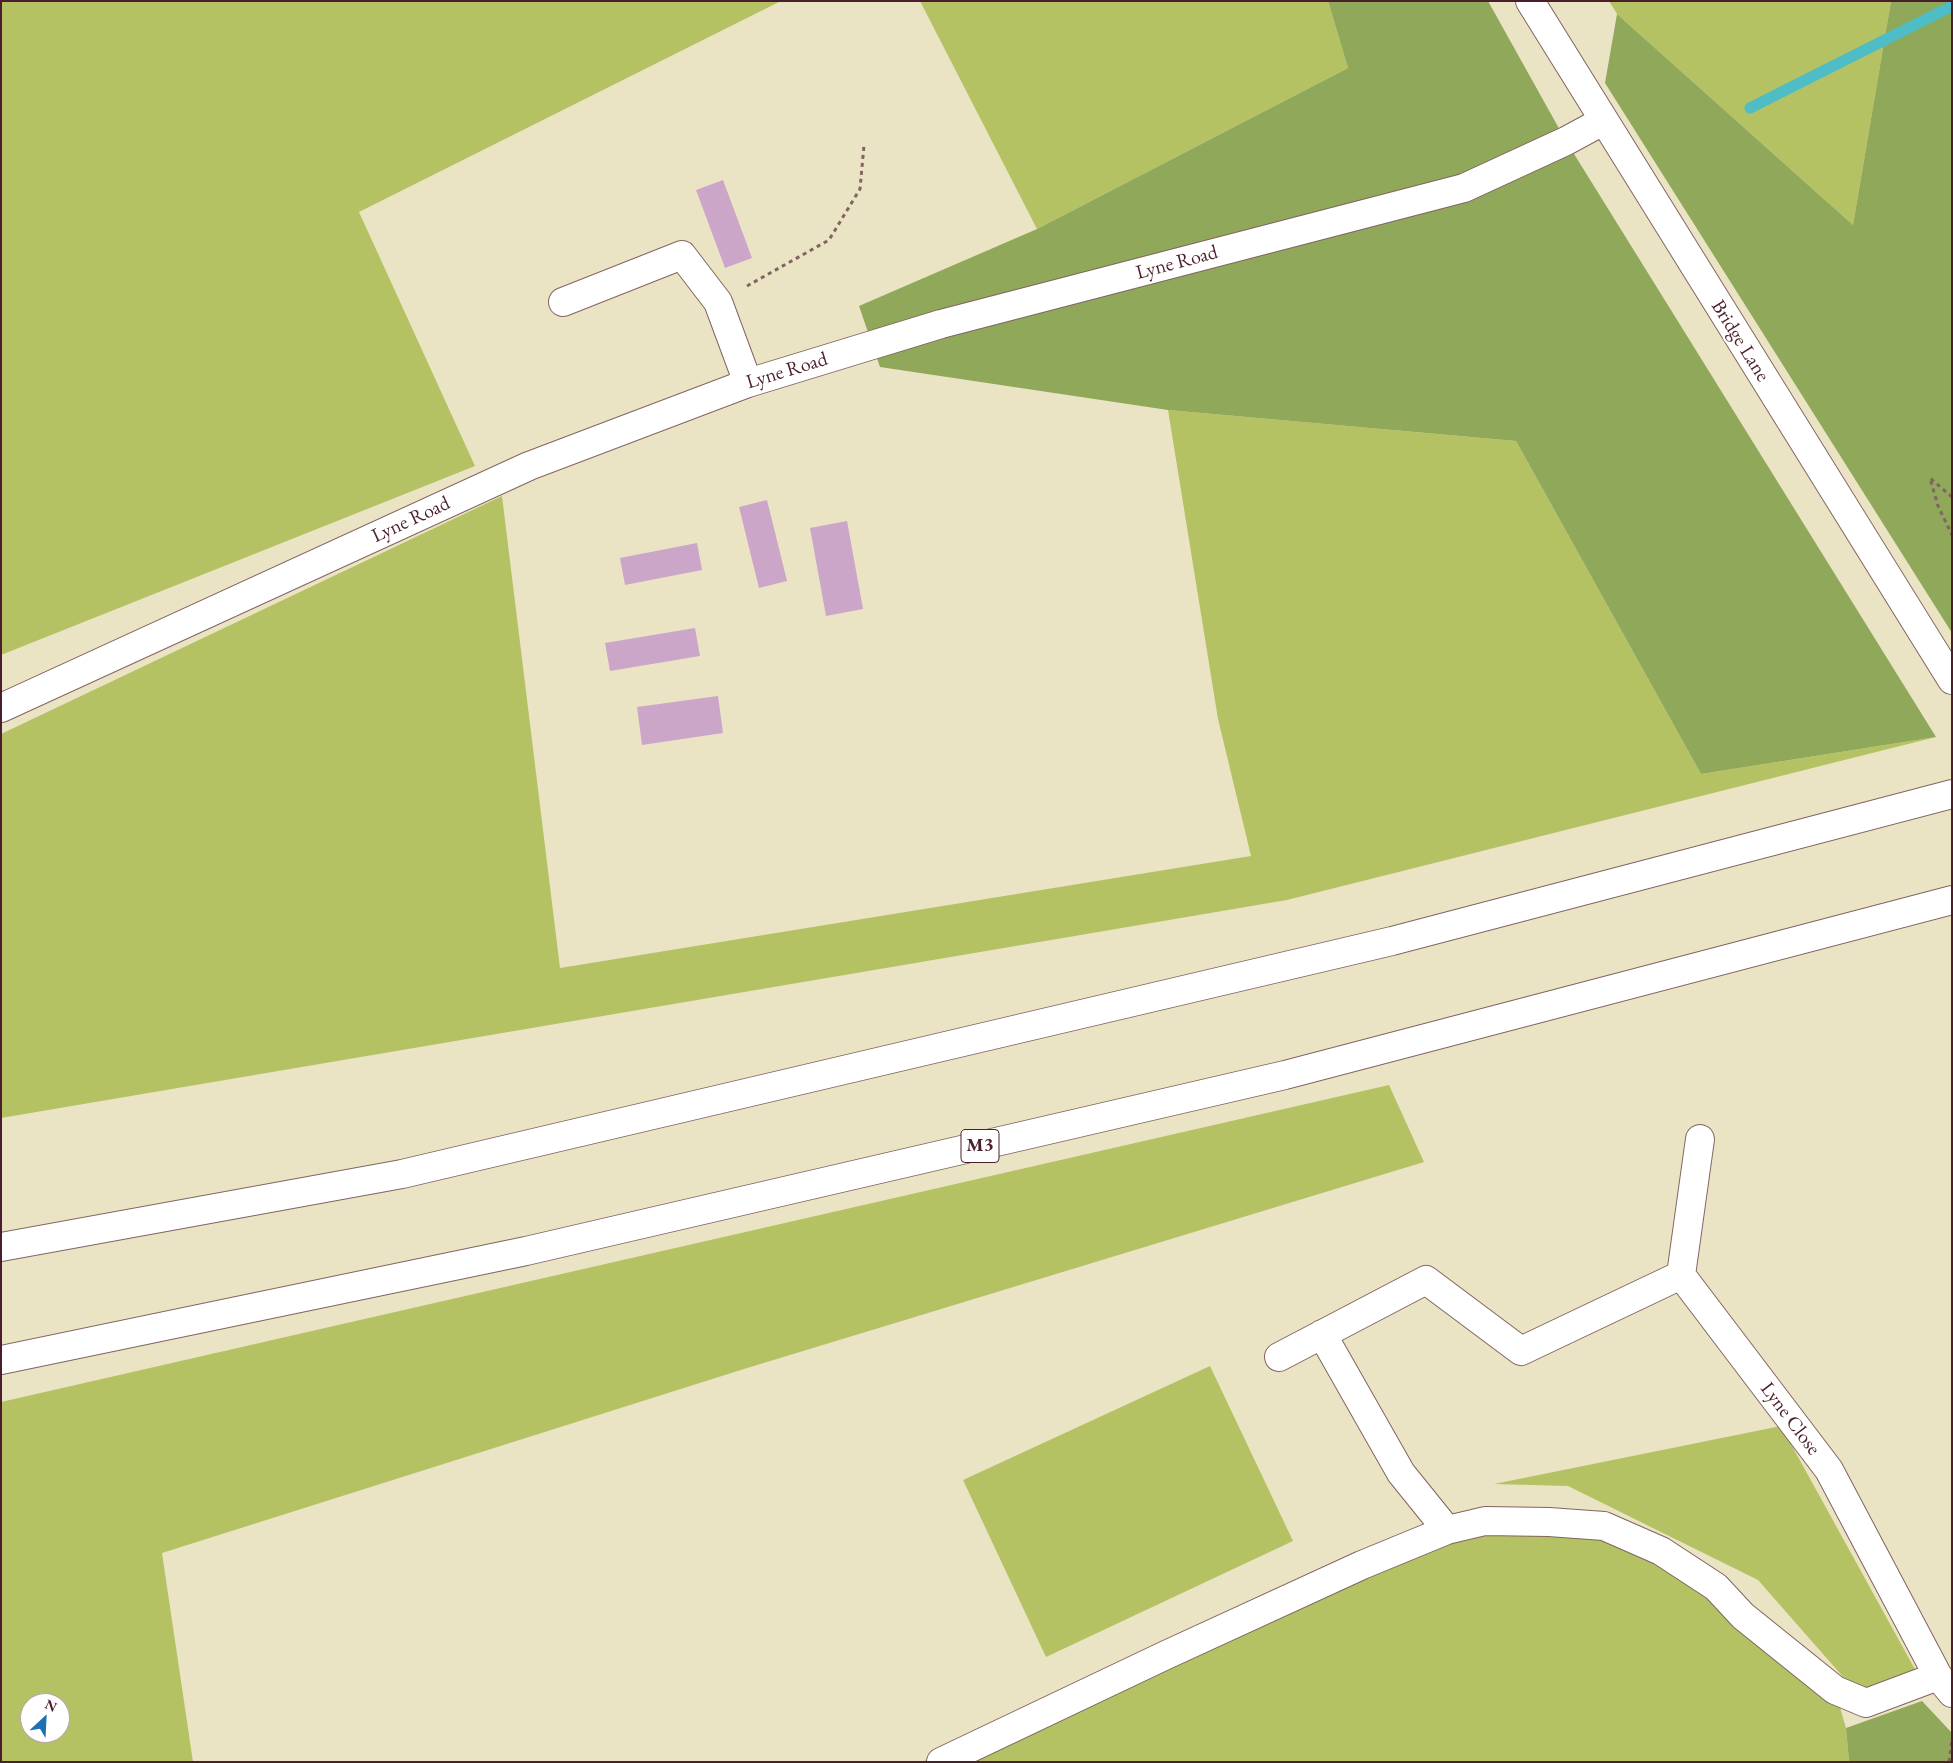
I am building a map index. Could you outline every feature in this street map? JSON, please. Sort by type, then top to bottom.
[{"type":"main road","name":"Bridge Lane","points":[[1530,1],[1603,122],[1952,680]]},
{"type":"main road","name":"Lyne Road","points":[[1,708],[529,466],[748,382],[941,324],[1464,188],[1603,122]]},
{"type":"main road","points":[[563,302],[682,256],[718,302],[748,382]]},
{"type":"main road","points":[[1,1247],[402,1174],[1392,941],[1952,794]]},
{"type":"main road","name":"M3","points":[[1,1360],[526,1251],[1285,1075],[1952,900]]},
{"type":"main road","points":[[1279,1357],[1426,1280],[1521,1351],[1681,1275],[1700,1139]]},
{"type":"main road","name":"Lyne Close","points":[[1681,1275],[1829,1470],[1945,1685]]},
{"type":"main road","points":[[1322,1334],[1401,1473],[1447,1530]]},
{"type":"main road","points":[[941,1762],[1353,1569],[1447,1530],[1485,1522],[1549,1522],[1604,1526],[1661,1551],[1716,1587],[1743,1616],[1835,1690],[1866,1703],[1945,1685]]},
{"type":"path","points":[[718,302],[829,240],[860,190],[864,145]]},
{"type":"path","points":[[1952,497],[1930,478],[1938,506],[1952,535]]},
{"type":"path","points":[[1949,1762],[1952,1740]]},
{"type":"green space","points":[[1,1],[781,1],[359,212],[475,466],[1,655]]},
{"type":"green space","points":[[920,1],[1328,1],[1348,68],[1037,229]]},
{"type":"green space","points":[[1328,1],[1488,1],[1566,141],[1936,737],[1701,774],[1516,441],[1168,410],[880,367],[859,306],[1037,229],[1348,68]]},
{"type":"green space","points":[[1609,1],[1891,1],[1853,225],[1617,14]]},
{"type":"green space","points":[[1891,1],[1952,1],[1952,633],[1605,83],[1617,14],[1853,225]]},
{"type":"green space","points":[[1168,410],[1516,441],[1701,774],[1936,737],[1287,900],[1,1118],[1,734],[502,496],[560,968],[1251,856],[1218,719]]},
{"type":"green space","points":[[1389,1085],[1424,1162],[744,1369],[162,1553],[193,1762],[1,1762],[1,1402]]},
{"type":"green space","points":[[1210,1366],[1293,1541],[1046,1657],[963,1480]]},
{"type":"green space","points":[[1781,1426],[1922,1682],[1866,1703],[1758,1580],[1568,1486],[1494,1484]]},
{"type":"green space","points":[[1549,1522],[1661,1551],[1835,1690],[1846,1728],[1849,1762],[922,1762],[1447,1530]]},
{"type":"green space","points":[[1922,1701],[1952,1733],[1952,1762],[1849,1762],[1846,1728]]},
{"type":"building","points":[[723,180],[752,258],[725,268],[696,190]]},
{"type":"building","points":[[767,500],[787,581],[759,588],[739,507]]},
{"type":"building","points":[[847,521],[863,609],[826,616],[810,528]]},
{"type":"building","points":[[697,543],[702,570],[625,585],[620,558]]},
{"type":"building","points":[[695,628],[700,656],[610,671],[605,643]]},
{"type":"building","points":[[718,696],[723,733],[642,745],[637,707]]},
{"type":"waterway","points":[[1750,108],[1952,6]]}]
